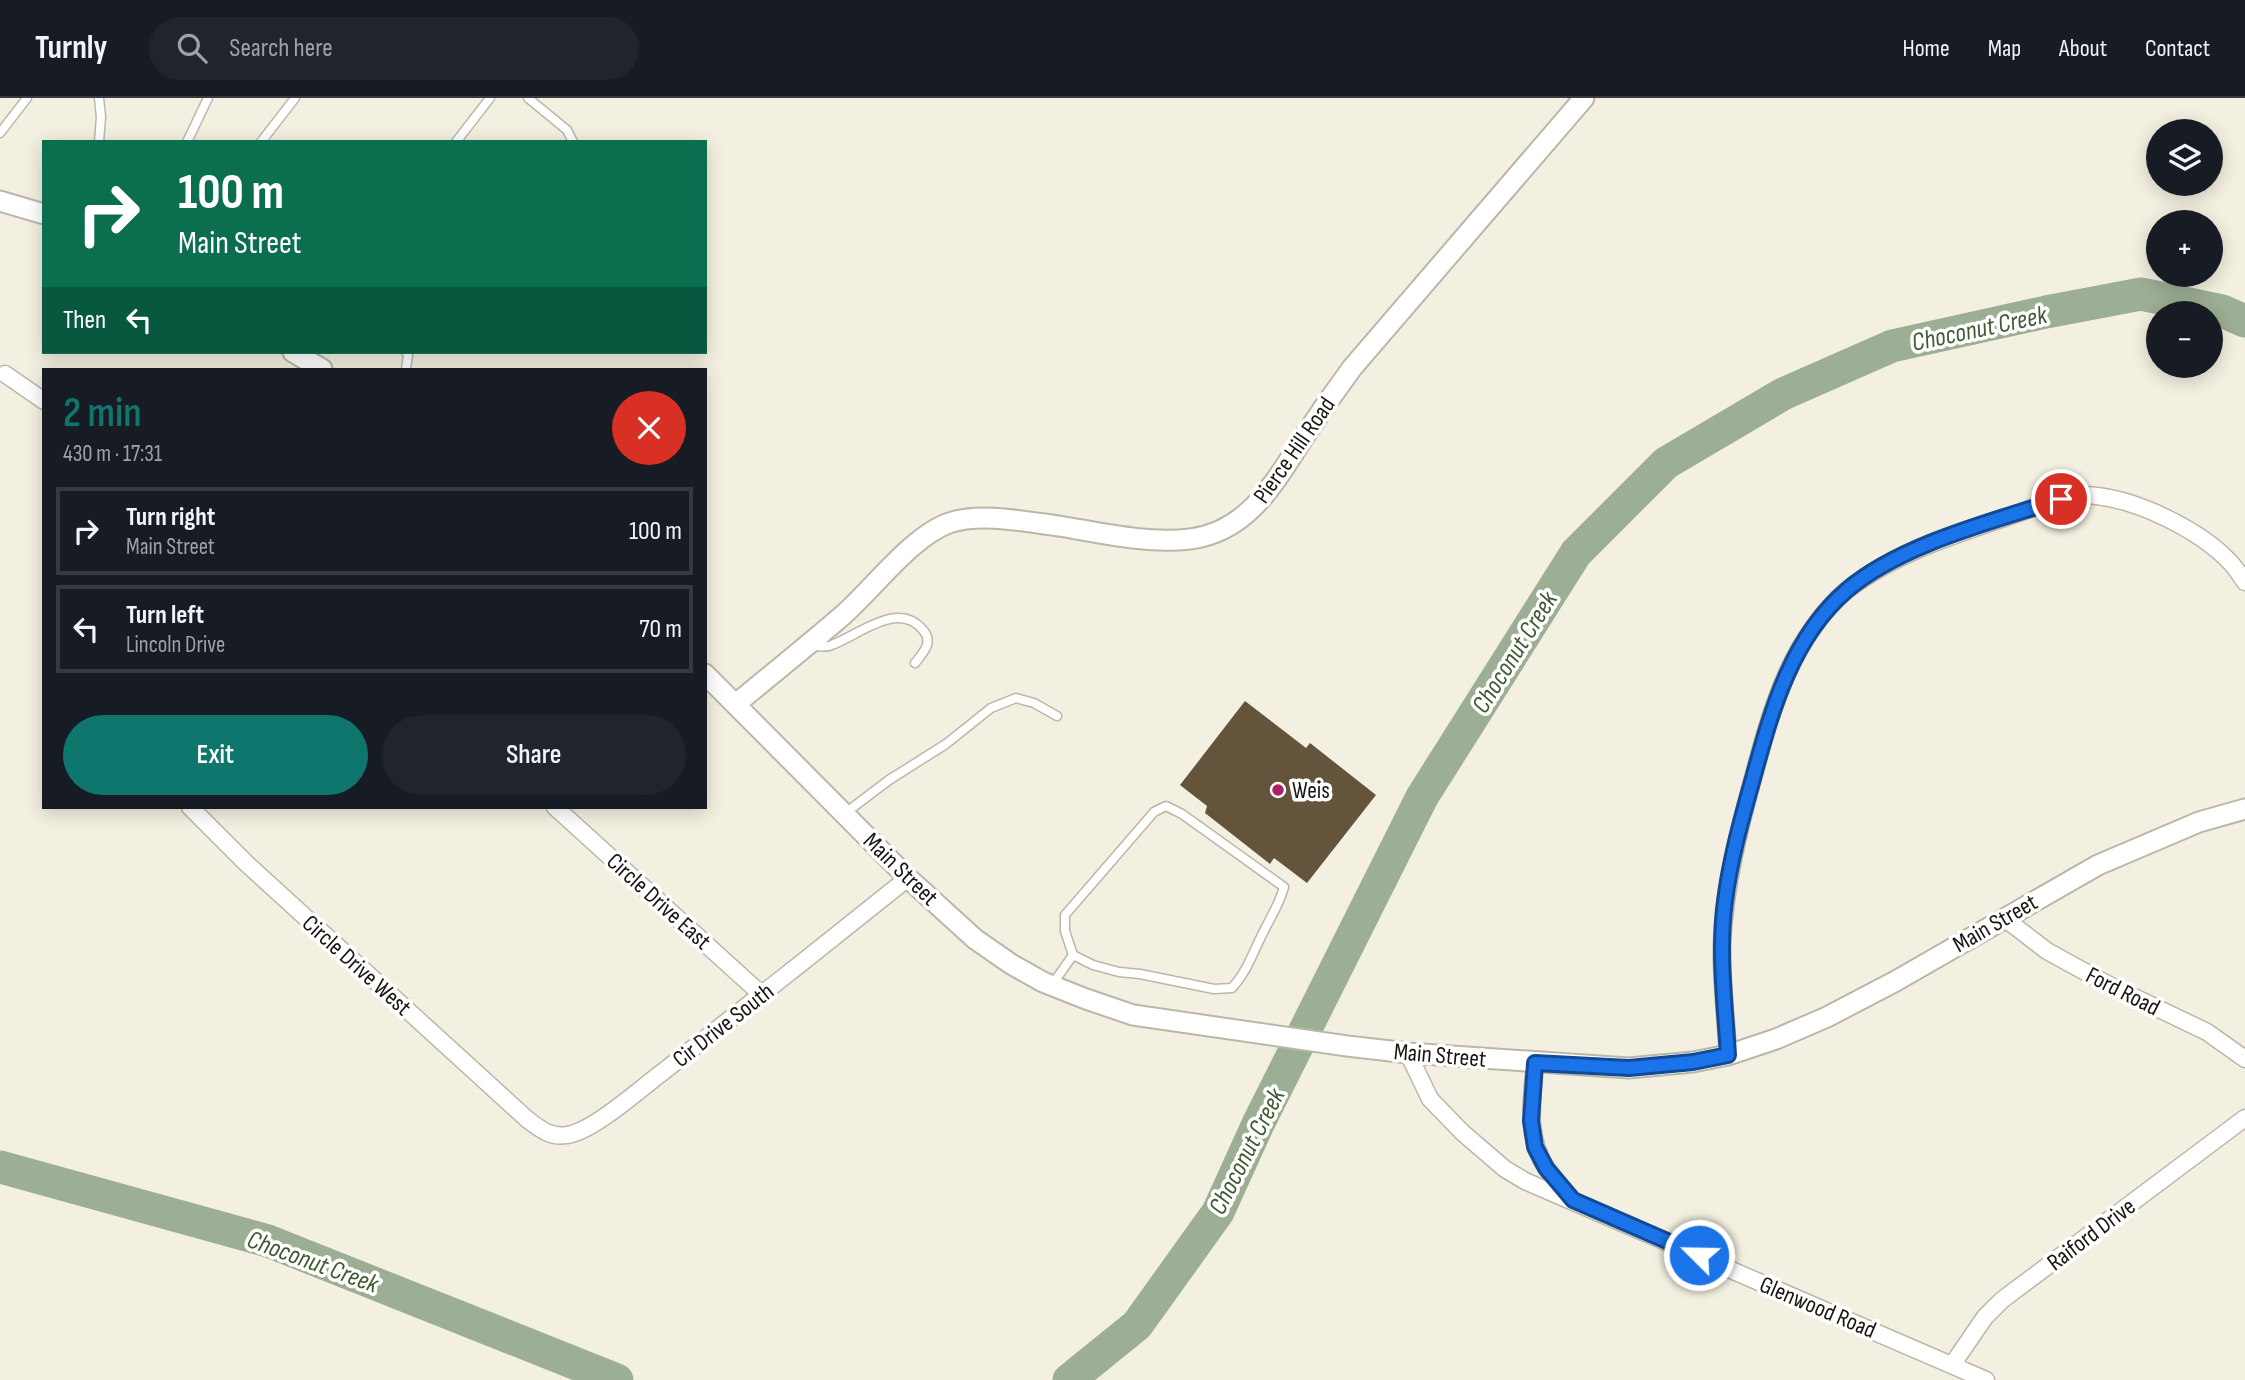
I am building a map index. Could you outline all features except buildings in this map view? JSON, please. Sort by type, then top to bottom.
[{"type":"street","name":"Pierce Hill Road","points":[[736,704],[843,615],[920,540],[948,523],[970,519],[1010,519],[1156,539],[1190,539],[1218,533],[1231,526],[1257,506],[1352,368],[1584,98]]},
{"type":"street","points":[[0,201],[42,213]]},
{"type":"street","points":[[296,354],[320,368]]},
{"type":"street","points":[[5,373],[42,400]]},
{"type":"street","points":[[1728,1055],[1722,947],[1725,901],[1740,824],[1768,723],[1785,677],[1801,646],[1831,606],[1849,589],[1871,573],[1950,536],[2061,499],[2096,495],[2135,505],[2191,532],[2228,560],[2245,582]]},
{"type":"street","name":"Main Street","points":[[707,676],[908,878],[975,939],[1011,964],[1086,999],[1133,1014],[1408,1053],[1629,1068],[1693,1062],[1728,1055],[1776,1039],[1827,1017],[1894,982],[2098,865],[2199,822],[2245,809]]},
{"type":"street","name":"Circle Drive West","points":[[192,809],[247,864],[528,1120]]},
{"type":"street","name":"Circle Drive East","points":[[557,809],[762,995]]},
{"type":"street","name":"Cir Drive South","points":[[528,1120],[556,1136],[585,1129],[762,995],[908,878]]},
{"type":"street","name":"Ford Road","points":[[2004,918],[2047,951],[2109,985],[2207,1032],[2245,1059]]},
{"type":"street","name":"Glenwood Road","points":[[1408,1053],[1430,1099],[1463,1133],[1525,1181],[1986,1380]]},
{"type":"street","name":"Glenwood Road","points":[[1535,1063],[1531,1121],[1535,1147],[1546,1168],[1573,1200]]},
{"type":"street","name":"Raiford Drive","points":[[1952,1365],[1985,1317],[2002,1300],[2245,1118]]},
{"type":"lane","points":[[0,133],[27,98]]},
{"type":"lane","points":[[99,98],[102,117],[99,140]]},
{"type":"lane","points":[[188,140],[208,98]]},
{"type":"lane","points":[[263,140],[295,98]]},
{"type":"lane","points":[[458,140],[491,98]]},
{"type":"lane","points":[[528,98],[567,130],[572,140]]},
{"type":"lane","points":[[807,645],[827,647],[883,621],[906,619],[923,629],[926,635],[926,649],[915,663]]},
{"type":"lane","points":[[845,814],[889,780],[946,744],[991,708],[1016,698],[1034,703],[1058,716]]},
{"type":"lane","points":[[1166,806],[1182,814],[1283,887],[1281,900],[1259,939],[1250,964],[1232,989],[1214,989],[1119,972],[1093,965],[1073,955],[1065,931],[1065,915],[1154,812],[1166,806]]},
{"type":"lane","points":[[1052,985],[1073,955]]},
{"type":"waterway","name":"Choconut Creek","points":[[1069,1380],[1137,1325],[1218,1212],[1258,1124],[1422,797],[1576,553],[1666,463],[1783,394],[1892,346],[2141,294],[2222,311],[2245,321]]},
{"type":"waterway","name":"Choconut Creek","points":[[0,1167],[268,1241],[617,1380]]},
{"type":"place","name":"Weis","points":[[1278,790]]},
{"type":"route","points":[[1699,1255],[1573,1200],[1546,1168],[1535,1147],[1531,1121],[1535,1063],[1629,1068],[1693,1062],[1728,1055],[1722,947],[1725,901],[1740,824],[1768,723],[1785,677],[1801,646],[1831,606],[1871,573],[1950,536],[2061,499]]}]
